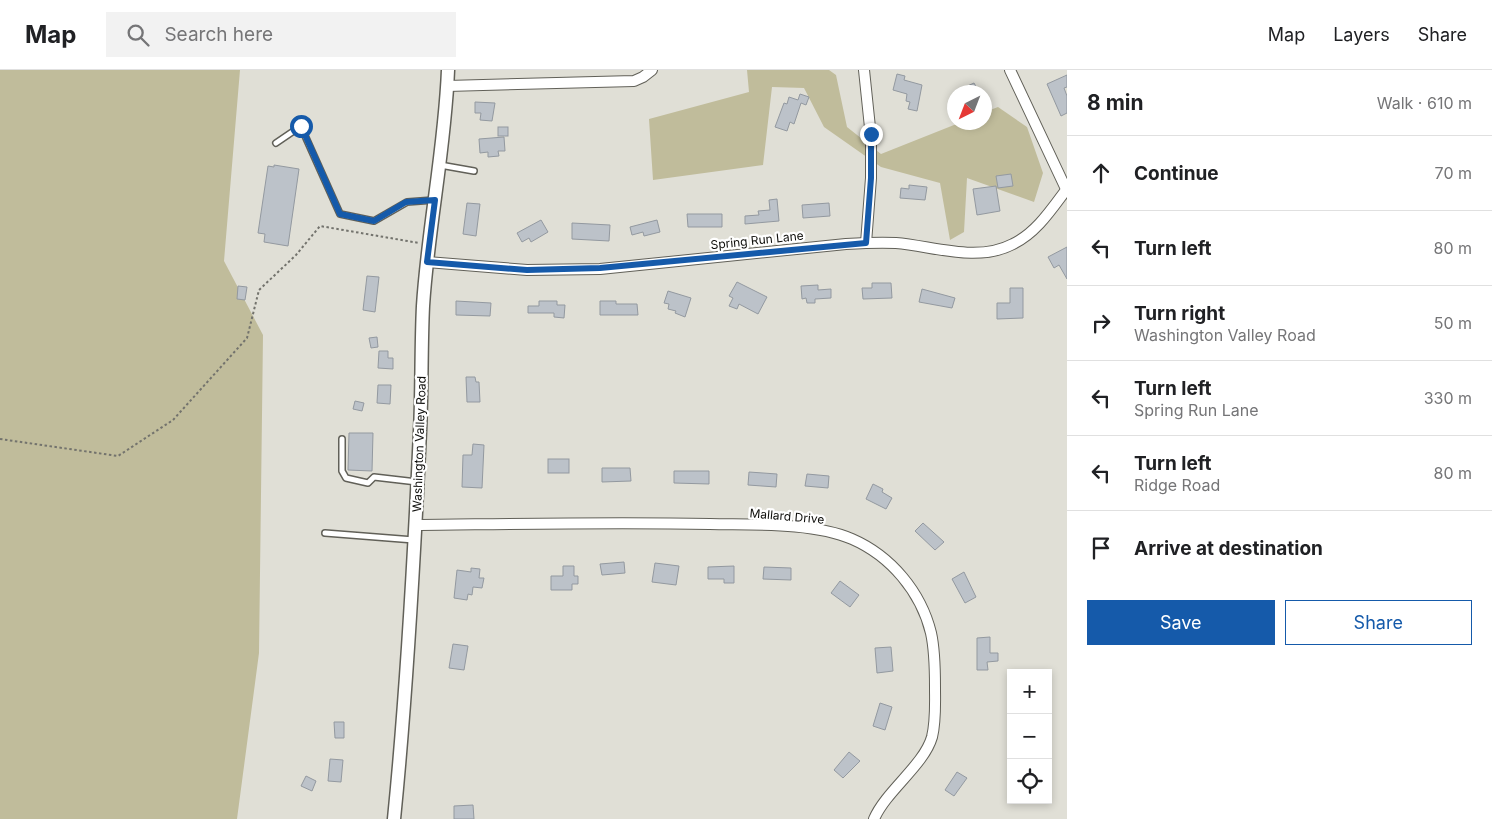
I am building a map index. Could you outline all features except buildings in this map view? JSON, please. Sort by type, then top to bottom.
[{"type":"street","name":"Washington Valley Road","points":[[394,819],[403,727],[418,482],[423,308],[448,70]]},
{"type":"street","points":[[447,86],[634,81],[652,70]]},
{"type":"street","points":[[864,70],[872,137],[866,243]]},
{"type":"street","points":[[1010,70],[1067,190]]},
{"type":"street","name":"Spring Run Lane","points":[[427,262],[527,270],[600,268],[866,243],[895,243],[960,252],[999,250],[1012,245],[1032,231],[1067,190]]},
{"type":"street","name":"Mallard Drive","points":[[415,525],[610,522],[762,525],[806,528],[828,532],[851,538],[872,550],[890,563],[908,583],[928,621],[935,658],[935,718],[932,738],[926,750],[882,804],[874,819]]},
{"type":"lane","points":[[298,120],[340,214],[374,221],[406,202],[435,200]]},
{"type":"lane","points":[[276,143],[301,126]]},
{"type":"lane","points":[[439,164],[474,171]]},
{"type":"lane","points":[[342,439],[342,471],[346,478],[368,483],[374,477],[418,482]]},
{"type":"lane","points":[[325,533],[414,540]]},
{"type":"path","points":[[0,439],[118,456],[173,420],[247,338],[260,290],[296,255],[320,226],[429,245]]},
{"type":"shaded area","points":[[0,70],[240,70],[224,261],[263,335],[259,653],[237,819],[0,819]]},
{"type":"shaded area","points":[[747,70],[829,70],[836,75],[847,127],[881,154],[947,128],[947,130],[992,130],[992,109],[998,107],[1027,127],[1043,173],[1034,202],[967,178],[964,232],[950,240],[940,183],[881,167],[824,127],[804,88],[772,87],[763,165],[653,180],[649,119],[749,92]]},
{"type":"route","points":[[301,126],[340,214],[374,221],[406,202],[435,200],[427,262],[527,270],[600,268],[866,243],[871,178],[871,134]]}]
